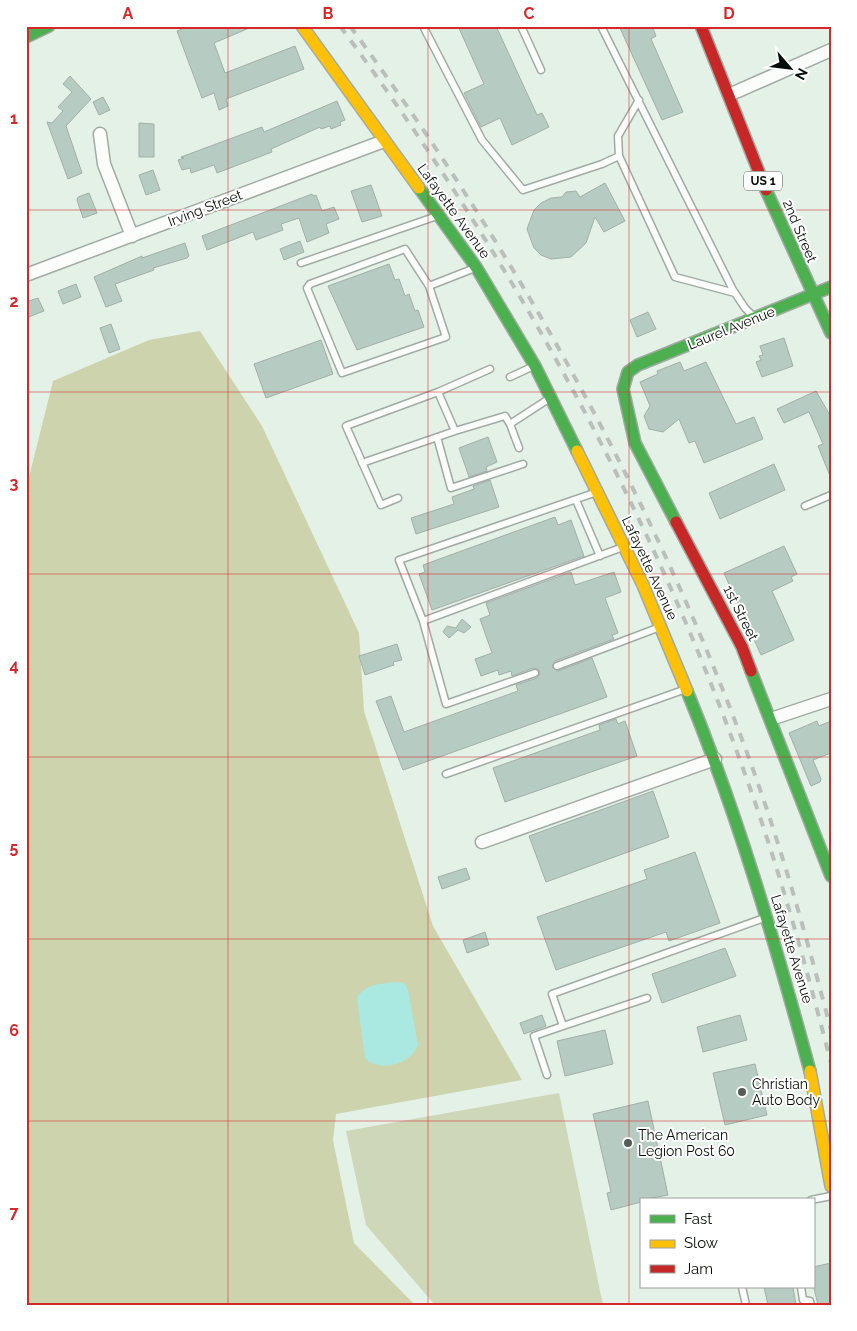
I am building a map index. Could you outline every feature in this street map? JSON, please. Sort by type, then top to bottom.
[{"type":"street","points":[[26,37],[49,26]]},
{"type":"street","name":"Lafayette Avenue","points":[[302,26],[476,267],[535,366],[551,397],[661,626],[715,759],[768,916],[785,972],[812,1077],[831,1186]]},
{"type":"street","name":"2nd Street","points":[[701,26],[811,295],[831,334]]},
{"type":"street","points":[[729,95],[831,50]]},
{"type":"street","points":[[100,134],[104,164],[132,236]]},
{"type":"street","name":"Irving Street","points":[[26,275],[384,141]]},
{"type":"street","name":"Laurel Avenue","points":[[631,369],[831,287]]},
{"type":"street","name":"1st Street","points":[[631,369],[624,382],[623,389],[635,443],[742,647],[831,876]]},
{"type":"street","points":[[771,719],[831,699]]},
{"type":"street","points":[[482,842],[715,759]]},
{"type":"lane","points":[[423,26],[482,140],[523,190],[602,164],[619,156]]},
{"type":"lane","points":[[521,26],[541,70]]},
{"type":"lane","points":[[601,26],[735,293],[744,308],[755,318]]},
{"type":"lane","points":[[639,100],[618,136],[619,156],[675,277],[735,293]]},
{"type":"lane","points":[[301,263],[439,216]]},
{"type":"lane","points":[[405,249],[429,286],[446,336],[342,374],[307,288],[310,284],[405,249]]},
{"type":"lane","points":[[429,286],[476,267]]},
{"type":"lane","points":[[510,377],[535,366]]},
{"type":"lane","points":[[398,498],[381,505],[346,426],[438,392],[490,368]]},
{"type":"lane","points":[[438,392],[456,431]]},
{"type":"lane","points":[[510,424],[551,397]]},
{"type":"lane","points":[[362,463],[505,416],[519,448]]},
{"type":"lane","points":[[437,437],[451,488],[523,464]]},
{"type":"lane","points":[[535,673],[446,704],[423,621],[399,560],[598,492]]},
{"type":"lane","points":[[805,506],[831,495]]},
{"type":"lane","points":[[576,500],[600,556]]},
{"type":"lane","points":[[423,621],[624,547]]},
{"type":"lane","points":[[557,666],[661,626]]},
{"type":"lane","points":[[446,774],[687,689]]},
{"type":"lane","points":[[563,1026],[552,994],[768,916]]},
{"type":"lane","points":[[547,1075],[534,1036],[647,998]]},
{"type":"lane","points":[[814,1199],[831,1196]]},
{"type":"lane","points":[[742,1288],[746,1305]]},
{"type":"lane","points":[[801,1288],[803,1300],[810,1301],[810,1305]]},
{"type":"green space","points":[[200,331],[262,426],[359,633],[364,711],[433,926],[522,1080],[336,1114],[333,1140],[354,1243],[415,1305],[26,1305],[26,489],[53,381],[149,340]]},
{"type":"green space","points":[[559,1093],[603,1305],[435,1305],[366,1225],[346,1131]]},
{"type":"water","points":[[395,982],[404,983],[408,990],[418,1045],[415,1052],[402,1061],[394,1064],[378,1065],[371,1063],[365,1058],[357,998],[360,993],[369,987]]},
{"type":"building","points":[[189,26],[254,26],[214,43],[225,73],[295,46],[304,69],[226,99],[228,106],[219,110],[214,93],[202,98],[177,31]]},
{"type":"building","points":[[458,26],[496,26],[537,115],[542,113],[549,127],[512,145],[500,118],[481,127],[464,93],[484,84]]},
{"type":"building","points":[[619,26],[652,26],[656,36],[651,39],[683,112],[662,120]]},
{"type":"building","points":[[70,76],[91,99],[66,126],[82,173],[68,179],[47,122],[52,123],[63,111],[58,107],[72,92],[63,84]]},
{"type":"building","points":[[103,97],[110,110],[99,115],[93,102]]},
{"type":"building","points":[[337,101],[345,120],[340,122],[341,125],[331,129],[330,126],[321,129],[320,127],[271,149],[272,152],[217,173],[214,165],[191,173],[190,168],[182,170],[178,160],[184,158],[181,157],[262,127],[264,132]]},
{"type":"building","points":[[139,123],[154,124],[154,157],[139,157]]},
{"type":"building","points":[[153,170],[160,190],[146,195],[139,175]]},
{"type":"building","points":[[605,183],[625,221],[604,232],[595,217],[586,243],[571,257],[551,259],[541,255],[534,248],[527,229],[534,210],[541,203],[551,198],[562,197],[566,192],[576,191],[580,197]]},
{"type":"building","points":[[371,185],[382,216],[362,222],[351,191]]},
{"type":"building","points":[[89,193],[97,213],[83,218],[77,200],[78,197]]},
{"type":"building","points":[[312,194],[313,196],[316,195],[322,211],[334,207],[339,219],[326,224],[329,233],[307,242],[299,218],[281,224],[283,230],[256,240],[253,232],[207,250],[202,236]]},
{"type":"building","points":[[300,241],[304,252],[284,260],[280,249]]},
{"type":"building","points":[[185,243],[189,256],[187,258],[153,268],[154,270],[115,284],[122,301],[106,307],[94,277],[142,256],[142,258]]},
{"type":"building","points":[[389,264],[395,280],[399,279],[405,296],[409,294],[415,311],[418,310],[424,327],[357,350],[328,286]]},
{"type":"building","points":[[76,284],[81,297],[63,304],[58,291]]},
{"type":"building","points":[[38,298],[44,311],[26,318],[26,302]]},
{"type":"building","points":[[648,312],[656,329],[637,337],[630,320]]},
{"type":"building","points":[[111,324],[120,349],[109,353],[100,328]]},
{"type":"building","points":[[784,338],[793,366],[762,377],[756,362],[761,360],[759,356],[763,355],[760,346]]},
{"type":"building","points":[[321,340],[333,374],[266,398],[254,364]]},
{"type":"building","points":[[680,362],[684,371],[706,362],[736,424],[754,417],[763,439],[704,463],[695,441],[689,443],[679,419],[663,432],[649,429],[644,416],[650,406],[640,382],[658,374],[657,371]]},
{"type":"building","points":[[816,391],[831,417],[830,476],[818,446],[823,444],[809,412],[784,423],[777,409]]},
{"type":"building","points":[[488,437],[497,462],[486,467],[487,471],[469,477],[459,448]]},
{"type":"building","points":[[774,464],[785,490],[720,519],[709,493]]},
{"type":"building","points":[[490,480],[499,507],[416,534],[411,518],[454,504],[452,497],[474,489],[473,486]]},
{"type":"building","points":[[555,517],[558,525],[571,520],[584,556],[432,610],[419,574],[425,572],[423,565]]},
{"type":"building","points":[[784,546],[797,574],[791,577],[793,581],[772,591],[794,640],[761,655],[724,573]]},
{"type":"building","points":[[571,572],[575,585],[614,572],[621,592],[605,598],[618,633],[612,635],[614,639],[555,661],[552,667],[558,671],[592,658],[607,697],[403,770],[376,701],[391,696],[404,732],[518,691],[516,685],[537,678],[540,674],[539,670],[533,668],[512,676],[511,671],[499,675],[498,670],[481,676],[475,659],[492,653],[480,619],[490,615],[486,603]]},
{"type":"building","points":[[462,619],[471,627],[464,633],[458,630],[449,638],[443,632],[447,626],[456,628]]},
{"type":"building","points":[[397,644],[402,660],[393,662],[394,665],[365,675],[359,656]]},
{"type":"building","points":[[616,719],[618,724],[625,721],[637,756],[505,802],[493,768],[600,730],[599,725]]},
{"type":"building","points":[[817,721],[819,726],[831,721],[831,753],[813,760],[821,779],[820,782],[811,786],[789,733]]},
{"type":"building","points":[[653,791],[669,837],[546,882],[529,836]]},
{"type":"building","points":[[695,852],[720,923],[669,941],[666,932],[556,970],[537,917],[647,879],[644,870]]},
{"type":"building","points":[[466,868],[470,879],[442,889],[438,877]]},
{"type":"building","points":[[485,932],[489,945],[467,953],[463,940]]},
{"type":"building","points":[[725,948],[736,976],[662,1003],[652,974]]},
{"type":"building","points":[[542,1015],[546,1026],[524,1034],[520,1023]]},
{"type":"building","points":[[740,1015],[747,1040],[703,1052],[697,1027]]},
{"type":"building","points":[[605,1030],[613,1064],[565,1076],[557,1041]]},
{"type":"building","points":[[755,1064],[767,1115],[725,1125],[713,1073]]},
{"type":"building","name":"The American Legion Post 60","points":[[648,1101],[668,1195],[640,1198],[640,1202],[611,1210],[607,1193],[611,1192],[593,1114]]},
{"type":"building","points":[[831,1263],[831,1305],[818,1305],[814,1288],[814,1267]]},
{"type":"building","points":[[764,1288],[793,1288],[796,1305],[768,1305]]},
{"type":"railway","points":[[340,26],[460,199],[515,289],[568,380],[662,568],[703,665],[767,837],[790,912],[831,1063]]},
{"type":"railway","points":[[350,26],[411,111],[469,199],[524,288],[576,379],[625,472],[670,567],[712,663],[750,761],[794,894],[831,1030]]},
{"type":"traffic: fast","points":[[26,37],[49,26]]},
{"type":"traffic: fast","points":[[419,188],[476,267],[535,366],[577,451]]},
{"type":"traffic: fast","points":[[766,190],[831,333]]},
{"type":"traffic: fast","points":[[676,522],[635,443],[623,389],[628,372],[638,365],[831,287]]},
{"type":"traffic: fast","points":[[751,671],[831,876]]},
{"type":"traffic: fast","points":[[687,691],[739,832],[810,1071]]},
{"type":"traffic: slow","points":[[302,26],[419,188]]},
{"type":"traffic: slow","points":[[577,451],[643,585],[687,691]]},
{"type":"traffic: slow","points":[[810,1071],[831,1186]]},
{"type":"traffic: jam","points":[[701,26],[766,190]]},
{"type":"traffic: jam","points":[[676,522],[742,647],[751,671]]},
{"type":"place","name":"Christian Auto Body","points":[[742,1092]]},
{"type":"place","name":"The American Legion Post 60","points":[[628,1143]]}]
